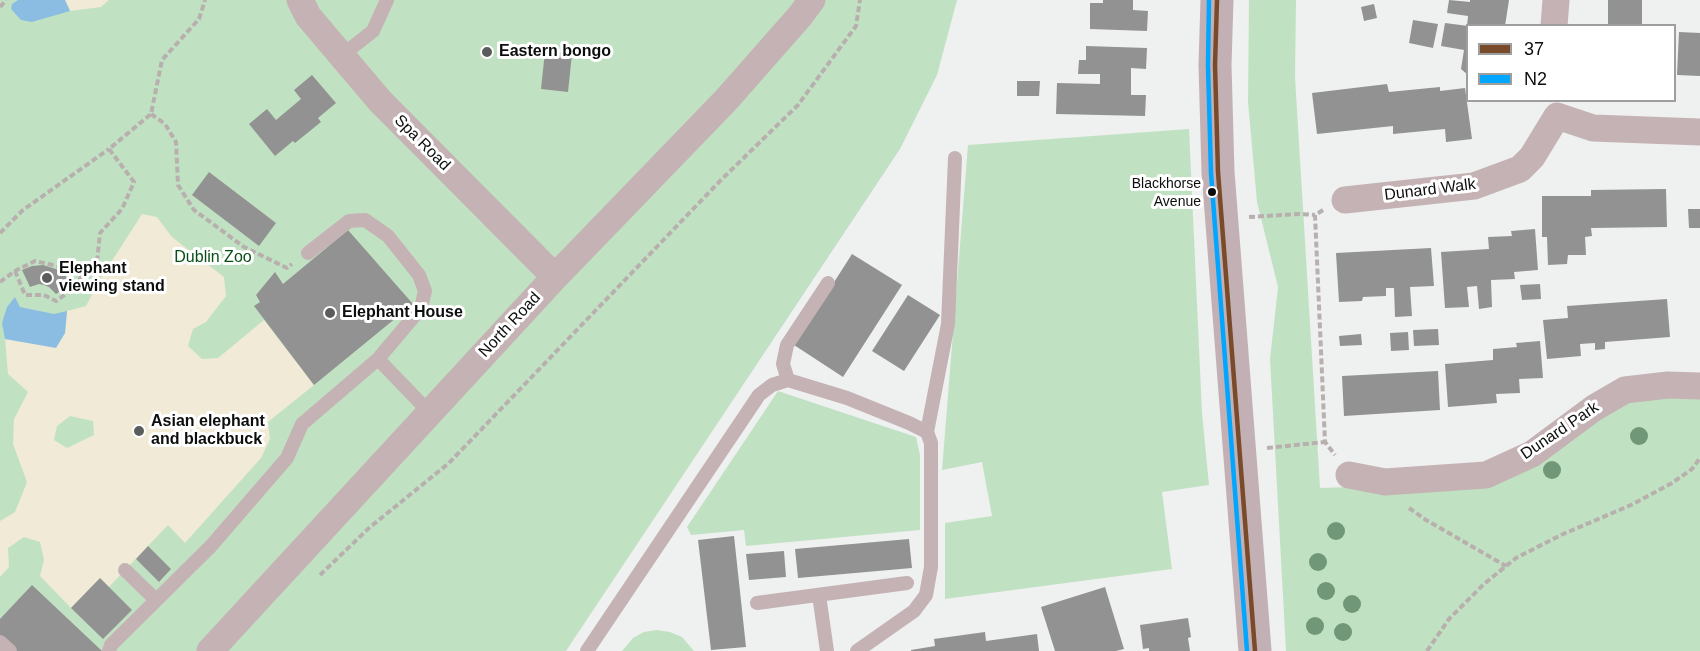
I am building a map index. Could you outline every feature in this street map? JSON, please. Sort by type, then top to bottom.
[{"type":"main road","points":[[1217,0],[1215,65],[1218,172],[1255,651]]},
{"type":"street","name":"Spa Road","points":[[300,0],[308,16],[380,101],[555,277]]},
{"type":"street","name":"North Road","points":[[210,651],[555,277],[726,100],[812,0]]},
{"type":"street","points":[[1554,24],[1556,0]]},
{"type":"street","name":"Dunard Walk","points":[[1345,200],[1474,186],[1520,169],[1532,157],[1556,108],[1593,128],[1700,132]]},
{"type":"street","name":"Dunard Park","points":[[1349,475],[1384,482],[1486,475],[1532,454],[1594,408],[1625,390],[1668,385],[1700,386]]},
{"type":"lane","points":[[341,56],[374,31],[387,0]]},
{"type":"lane","points":[[858,651],[914,610],[926,596],[931,567],[931,443],[927,432],[948,324],[955,158]]},
{"type":"lane","points":[[110,651],[111,645],[211,546],[287,458],[302,424],[378,359],[421,308],[425,291],[419,275],[388,236],[365,220],[349,222],[308,253]]},
{"type":"lane","points":[[788,380],[783,364],[787,345],[828,284]]},
{"type":"lane","points":[[378,359],[430,412]]},
{"type":"lane","points":[[587,651],[759,395],[772,385],[788,380],[848,398],[927,432]]},
{"type":"lane","points":[[124,570],[156,600]]},
{"type":"lane","points":[[757,603],[907,583]]},
{"type":"lane","points":[[819,595],[823,651]]},
{"type":"lane","points":[[0,642],[10,651]]},
{"type":"path","points":[[0,7],[6,0]]},
{"type":"path","points":[[0,233],[22,210],[109,149],[150,114],[162,60],[199,19],[205,0]]},
{"type":"path","points":[[320,575],[369,528],[449,463],[721,180],[798,105],[856,26],[860,0]]},
{"type":"path","points":[[150,114],[165,124],[176,142],[178,186],[194,210],[244,247],[287,268],[308,253]]},
{"type":"path","points":[[15,271],[25,295],[44,295],[56,301],[76,287],[83,272],[97,262],[100,233],[122,209],[134,182],[109,149]]},
{"type":"path","points":[[1221,220],[1299,214],[1315,215],[1345,200]]},
{"type":"path","points":[[1315,215],[1325,442],[1349,475]]},
{"type":"path","points":[[0,282],[35,261],[83,272]]},
{"type":"path","points":[[1274,447],[1325,442]]},
{"type":"path","points":[[1426,651],[1449,619],[1484,584],[1516,558],[1631,505],[1672,483],[1692,469],[1700,458]]},
{"type":"path","points":[[1384,482],[1403,503],[1426,520],[1506,566]]},
{"type":"green space","name":"Dublin Zoo","points":[[0,0],[957,0],[937,75],[900,149],[566,651],[0,651]]},
{"type":"green space","points":[[1249,0],[1296,0],[1295,77],[1320,488],[1494,482],[1630,399],[1700,396],[1700,651],[1286,651],[1270,359],[1278,287],[1257,202],[1248,102]]},
{"type":"green space","points":[[1189,129],[1202,413],[1209,485],[1162,492],[1172,569],[945,599],[945,523],[992,516],[982,462],[942,470],[968,145]]},
{"type":"green space","points":[[778,391],[916,437],[920,455],[920,530],[746,546],[744,530],[691,535],[687,527]]},
{"type":"green space","points":[[657,630],[682,637],[694,651],[622,651],[633,638],[644,632]]},
{"type":"sand","points":[[65,0],[109,0],[101,7],[70,11]]},
{"type":"sand","points":[[142,214],[157,217],[172,237],[224,277],[226,296],[206,322],[193,329],[188,346],[202,359],[218,358],[264,320],[314,385],[268,422],[270,439],[261,458],[185,543],[168,525],[109,587],[100,578],[71,608],[40,576],[44,560],[40,542],[24,537],[8,548],[9,567],[0,577],[0,521],[15,512],[27,482],[13,444],[14,419],[28,392],[8,374],[5,339],[56,347],[65,333],[67,311],[86,306],[99,281]],"holes":[[[70,416],[93,421],[94,435],[67,448],[54,440],[57,426]]]},
{"type":"water","points":[[18,0],[65,0],[70,11],[32,22],[21,20],[11,9],[12,4]]},
{"type":"water","points":[[15,297],[20,307],[54,314],[67,311],[65,333],[56,348],[5,339],[2,323],[7,307]]},
{"type":"building","points":[[1103,0],[1133,0],[1133,10],[1148,11],[1147,31],[1090,29],[1090,3],[1103,3]]},
{"type":"building","points":[[1449,0],[1470,2],[1470,0],[1509,0],[1505,24],[1467,24],[1468,16],[1447,13]]},
{"type":"building","points":[[1608,0],[1642,0],[1642,24],[1608,24]]},
{"type":"building","points":[[1374,4],[1377,18],[1364,21],[1361,7]]},
{"type":"building","points":[[1413,20],[1438,24],[1433,48],[1409,43]]},
{"type":"building","points":[[1445,23],[1466,26],[1466,73],[1461,69],[1464,50],[1441,46]]},
{"type":"building","points":[[1679,32],[1700,33],[1700,76],[1677,75]]},
{"type":"building","points":[[1086,46],[1147,48],[1146,69],[1131,68],[1131,95],[1146,95],[1145,116],[1056,114],[1057,83],[1100,84],[1100,74],[1078,74],[1079,60],[1086,60]]},
{"type":"building","points":[[545,51],[572,54],[568,92],[541,89]]},
{"type":"building","points":[[312,75],[336,103],[318,118],[321,122],[275,156],[249,124],[267,109],[276,120],[301,99],[294,90]]},
{"type":"building","points":[[1017,81],[1040,81],[1039,96],[1017,96]]},
{"type":"building","points":[[1387,84],[1389,92],[1440,87],[1440,91],[1465,88],[1472,139],[1446,142],[1445,129],[1393,134],[1393,126],[1317,134],[1312,93]]},
{"type":"building","points":[[209,172],[276,223],[259,246],[192,195]]},
{"type":"building","points":[[1666,189],[1667,227],[1591,228],[1592,236],[1585,237],[1586,255],[1568,255],[1567,264],[1548,265],[1547,237],[1542,237],[1542,196],[1591,196],[1591,190]]},
{"type":"building","points":[[1688,209],[1700,209],[1700,228],[1689,228]]},
{"type":"building","points":[[1535,229],[1538,270],[1514,272],[1515,279],[1491,280],[1492,307],[1479,309],[1477,286],[1467,287],[1469,307],[1445,308],[1441,252],[1489,249],[1488,237],[1512,236],[1511,231]]},
{"type":"building","name":"Elephant House","points":[[348,230],[413,304],[314,385],[254,306],[260,302],[256,295],[275,272],[283,284]]},
{"type":"building","points":[[1431,248],[1434,286],[1410,287],[1412,316],[1395,317],[1394,288],[1386,288],[1386,296],[1363,297],[1362,301],[1339,302],[1336,253]]},
{"type":"building","points":[[852,254],[902,285],[843,377],[794,345]]},
{"type":"building","name":"Elephant viewing stand","points":[[43,265],[59,270],[73,283],[56,294],[44,285],[30,287],[22,270]]},
{"type":"building","points":[[1540,284],[1541,299],[1522,300],[1520,285]]},
{"type":"building","points":[[908,295],[940,315],[904,371],[872,351]]},
{"type":"building","points":[[1667,299],[1670,337],[1605,342],[1605,349],[1595,350],[1595,343],[1580,344],[1581,356],[1547,359],[1543,320],[1568,318],[1567,306]]},
{"type":"building","points":[[1438,329],[1439,345],[1414,346],[1413,330]]},
{"type":"building","points":[[1408,332],[1409,350],[1391,351],[1390,333]]},
{"type":"building","points":[[1361,334],[1362,345],[1340,346],[1339,336]]},
{"type":"building","points":[[1540,341],[1543,378],[1519,379],[1520,393],[1496,394],[1497,403],[1448,407],[1445,364],[1493,360],[1493,349],[1517,347],[1516,343]]},
{"type":"building","points":[[1438,371],[1440,410],[1344,416],[1342,376]]},
{"type":"building","points":[[734,536],[746,647],[711,650],[698,540]]},
{"type":"building","points":[[909,539],[912,568],[798,578],[795,549]]},
{"type":"building","points":[[148,546],[171,569],[159,582],[136,559]]},
{"type":"building","points":[[784,551],[786,577],[749,580],[746,554]]},
{"type":"building","points":[[100,578],[132,610],[103,639],[71,608]]},
{"type":"building","points":[[32,585],[102,651],[15,651],[0,637],[0,619]]},
{"type":"building","points":[[1105,587],[1124,649],[1055,651],[1041,607]]},
{"type":"building","points":[[1188,618],[1191,637],[1188,638],[1190,651],[1143,649],[1140,625]]},
{"type":"building","points":[[985,632],[986,641],[1037,634],[1039,651],[911,651],[935,646],[934,639]]},
{"type":"transit line","name":"N2","points":[[1209,0],[1211,173],[1247,651]]},
{"type":"transit line","name":"37","points":[[1217,0],[1215,65],[1218,172],[1255,651]]},
{"type":"place","name":"Eastern bongo","points":[[487,52]]},
{"type":"place","name":"Blackhorse Avenue","points":[[1212,192]]},
{"type":"place","name":"Elephant viewing stand","points":[[47,278]]},
{"type":"place","name":"Elephant House","points":[[330,313]]},
{"type":"place","name":"Asian elephant and blackbuck","points":[[139,431]]}]
